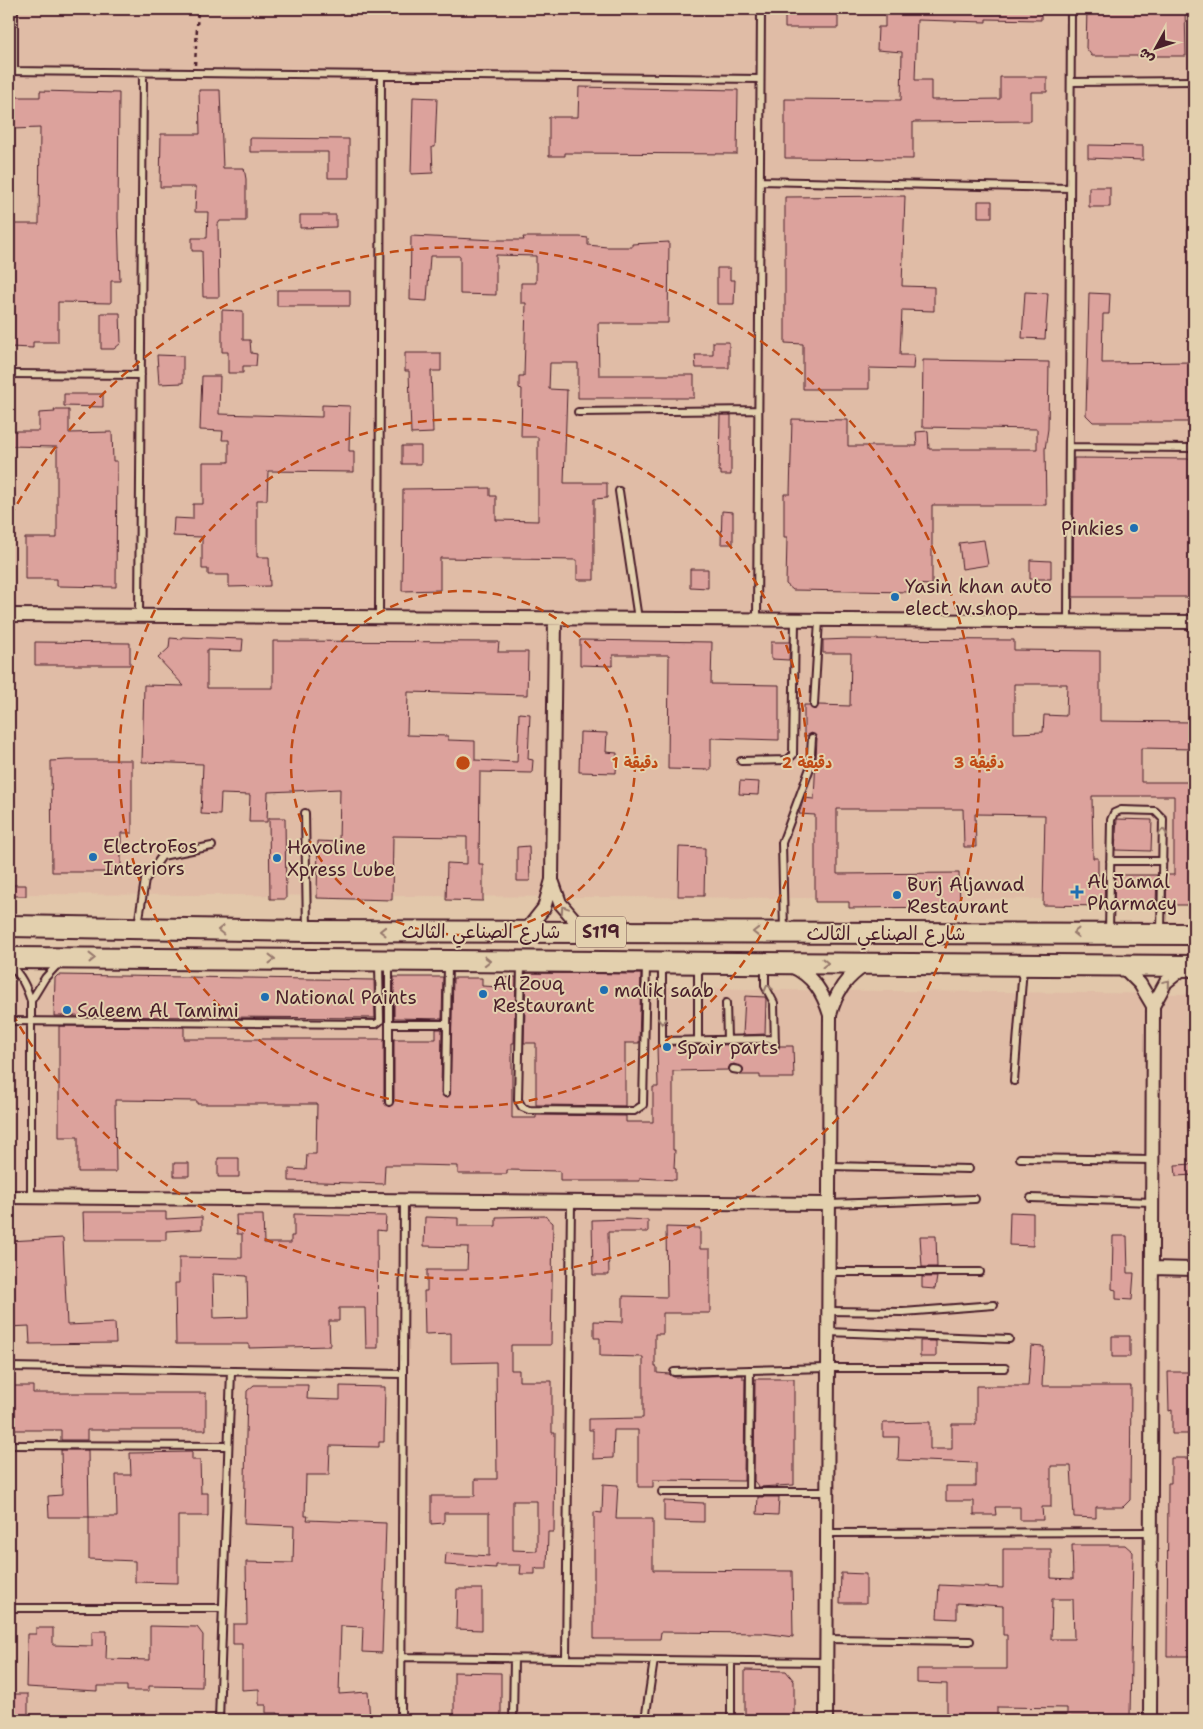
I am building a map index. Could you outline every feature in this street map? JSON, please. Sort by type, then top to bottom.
[{"type":"main road","name":"شارع الصناعي الثالث","points":[[9,926],[307,931],[1194,934]]},
{"type":"main road","points":[[9,940],[54,937],[77,927]]},
{"type":"main road","name":"شارع الصناعي الثالث","points":[[9,958],[1191,966]]},
{"type":"street","points":[[9,615],[1194,622]]},
{"type":"street","points":[[526,932],[544,908],[552,880],[555,618]]},
{"type":"street","points":[[552,880],[560,903],[585,932]]},
{"type":"street","points":[[775,963],[801,970],[814,982],[824,997],[830,1014]]},
{"type":"street","points":[[826,1720],[830,1014],[834,998],[843,984],[854,972],[868,963]]},
{"type":"street","points":[[1121,965],[1140,984],[1153,1006]]},
{"type":"street","points":[[1150,1720],[1153,1006],[1166,982],[1191,966]]},
{"type":"street","points":[[9,1197],[829,1204]]},
{"type":"street","points":[[1152,1268],[1194,1269]]},
{"type":"lane","points":[[14,9],[11,71],[760,79]]},
{"type":"lane","points":[[757,620],[761,9]]},
{"type":"lane","points":[[1068,622],[1071,9]]},
{"type":"lane","points":[[139,616],[143,72]]},
{"type":"lane","points":[[379,618],[381,75]]},
{"type":"lane","points":[[1071,82],[1194,81]]},
{"type":"lane","points":[[760,181],[1070,188]]},
{"type":"lane","points":[[9,374],[141,375]]},
{"type":"lane","points":[[578,412],[758,410]]},
{"type":"lane","points":[[1069,447],[1194,448]]},
{"type":"lane","points":[[619,491],[638,619]]},
{"type":"lane","points":[[741,761],[787,760],[793,755],[796,620]]},
{"type":"lane","points":[[814,705],[819,620]]},
{"type":"lane","points":[[784,932],[782,843],[810,768],[812,738]]},
{"type":"lane","points":[[1109,933],[1112,816],[1121,810],[1155,811],[1162,815],[1164,822],[1161,933]]},
{"type":"lane","points":[[305,813],[307,931]]},
{"type":"lane","points":[[138,928],[145,880],[162,856],[212,846]]},
{"type":"lane","points":[[1110,861],[1163,861]]},
{"type":"lane","points":[[31,1001],[45,978],[64,958]]},
{"type":"lane","points":[[9,1021],[376,1024],[380,1021],[384,960]]},
{"type":"lane","points":[[384,960],[389,1024],[389,1102]]},
{"type":"lane","points":[[446,1093],[448,961]]},
{"type":"lane","points":[[521,961],[518,1100],[522,1107],[529,1110],[634,1111],[643,1105],[654,962]]},
{"type":"lane","points":[[654,962],[662,1043],[698,1040],[775,1039]]},
{"type":"lane","points":[[698,962],[698,1040]]},
{"type":"lane","points":[[775,963],[765,986],[774,1002],[775,1046]]},
{"type":"lane","points":[[9,964],[20,975],[27,987],[31,1001],[31,1197]]},
{"type":"lane","points":[[1014,1081],[1023,964]]},
{"type":"lane","points":[[726,1003],[727,1040]]},
{"type":"lane","points":[[389,1024],[447,1024]]},
{"type":"lane","points":[[1020,1158],[1153,1160]]},
{"type":"lane","points":[[829,1166],[969,1170]]},
{"type":"lane","points":[[1031,1198],[1152,1202]]},
{"type":"lane","points":[[829,1204],[976,1199]]},
{"type":"lane","points":[[401,1720],[404,1200]]},
{"type":"lane","points":[[566,1659],[571,1202]]},
{"type":"lane","points":[[828,1272],[980,1272]]},
{"type":"lane","points":[[828,1311],[903,1312],[994,1305]]},
{"type":"lane","points":[[828,1332],[1009,1340]]},
{"type":"lane","points":[[9,1367],[403,1374]]},
{"type":"lane","points":[[674,1372],[828,1368],[1005,1368]]},
{"type":"lane","points":[[749,1492],[750,1370]]},
{"type":"lane","points":[[218,1720],[231,1371]]},
{"type":"lane","points":[[9,1445],[228,1446]]},
{"type":"lane","points":[[662,1492],[827,1492]]},
{"type":"lane","points":[[827,1533],[1151,1532]]},
{"type":"lane","points":[[9,1608],[222,1608]]},
{"type":"lane","points":[[826,1639],[970,1641]]},
{"type":"lane","points":[[401,1657],[826,1662]]},
{"type":"lane","points":[[514,1658],[514,1720]]},
{"type":"lane","points":[[645,1720],[654,1660]]},
{"type":"lane","points":[[731,1720],[732,1661]]},
{"type":"path","points":[[195,73],[198,9]]},
{"type":"shaded area","points":[[9,9],[1194,9],[1194,900],[9,894]]},
{"type":"shaded area","points":[[9,984],[646,989],[647,986],[777,990],[1194,994],[1194,1720],[9,1720]]},
{"type":"building","points":[[885,9],[1041,9],[1041,20],[986,19],[986,22],[917,20],[915,80],[931,80],[931,100],[1000,99],[1000,77],[1047,77],[1047,92],[1031,92],[1031,121],[913,122],[913,159],[785,158],[785,99],[901,100],[902,52],[877,50],[878,27],[885,27]]},
{"type":"building","points":[[1087,9],[1185,9],[1186,56],[1092,56],[1086,48]]},
{"type":"building","points":[[785,12],[838,13],[838,28],[785,28]]},
{"type":"building","points":[[579,87],[738,90],[737,154],[565,153],[565,156],[549,156],[549,117],[578,117]]},
{"type":"building","points":[[199,90],[220,90],[223,168],[244,168],[246,179],[246,221],[220,221],[218,224],[219,297],[203,297],[202,251],[192,251],[192,238],[207,238],[208,212],[195,212],[196,187],[160,187],[161,134],[200,134]]},
{"type":"building","points":[[40,91],[119,93],[118,218],[120,281],[111,281],[111,303],[58,302],[58,342],[33,342],[33,348],[9,347],[9,224],[39,224],[40,128],[12,129],[11,97],[40,97]]},
{"type":"building","points":[[413,97],[437,98],[435,147],[432,147],[433,173],[411,174]]},
{"type":"building","points":[[250,138],[349,139],[349,178],[328,178],[328,152],[250,152]]},
{"type":"building","points":[[1088,145],[1143,146],[1143,160],[1088,158]]},
{"type":"building","points":[[1089,187],[1110,187],[1110,207],[1089,207]]},
{"type":"building","points":[[905,196],[902,286],[934,287],[934,311],[902,310],[900,355],[914,355],[913,369],[869,368],[869,389],[803,389],[803,344],[785,343],[785,197]]},
{"type":"building","points":[[978,201],[992,201],[992,217],[978,217]]},
{"type":"building","points":[[300,215],[336,215],[336,227],[300,228]]},
{"type":"building","points":[[411,236],[496,240],[524,240],[523,237],[580,237],[588,238],[588,245],[607,247],[632,247],[632,244],[669,242],[668,323],[598,323],[599,375],[694,375],[694,398],[578,398],[578,363],[550,363],[549,389],[567,390],[564,483],[607,483],[607,498],[594,499],[594,580],[577,580],[577,560],[440,558],[440,590],[402,591],[403,489],[490,488],[490,496],[496,496],[496,520],[538,521],[538,437],[521,437],[522,389],[519,388],[519,376],[524,376],[526,303],[521,303],[521,283],[536,283],[536,256],[496,255],[496,295],[460,294],[460,256],[430,256],[427,301],[410,300]]},
{"type":"building","points":[[717,268],[730,268],[730,280],[735,280],[734,304],[717,304]]},
{"type":"building","points":[[277,290],[350,290],[350,306],[277,306]]},
{"type":"building","points":[[1025,292],[1048,293],[1045,339],[1022,338]]},
{"type":"building","points":[[1089,293],[1110,294],[1109,314],[1103,314],[1102,363],[1194,362],[1194,422],[1093,422],[1086,415]]},
{"type":"building","points":[[222,310],[243,311],[243,340],[250,340],[251,353],[257,354],[256,366],[243,366],[243,373],[228,373],[228,352],[222,352]]},
{"type":"building","points":[[101,313],[120,313],[121,343],[114,349],[101,349]]},
{"type":"building","points":[[713,342],[729,342],[729,368],[696,368],[695,355],[713,355]]},
{"type":"building","points":[[405,353],[441,353],[441,371],[431,371],[433,433],[411,434],[409,371],[405,371]]},
{"type":"building","points":[[157,355],[183,356],[183,383],[159,384]]},
{"type":"building","points":[[923,360],[1049,362],[1048,429],[1045,449],[1046,505],[932,505],[932,585],[910,584],[910,592],[793,590],[786,584],[787,537],[784,537],[784,494],[790,494],[792,419],[848,420],[848,446],[917,446],[916,432],[928,431],[929,449],[1037,449],[1037,429],[922,427]]},
{"type":"building","points":[[202,376],[220,376],[219,414],[322,417],[322,405],[350,406],[349,451],[354,451],[354,472],[268,471],[267,500],[257,500],[257,557],[269,557],[270,586],[229,587],[229,575],[208,575],[208,569],[202,569],[202,537],[173,536],[174,518],[193,519],[193,504],[203,504],[203,462],[229,462],[229,440],[222,440],[223,431],[200,430]]},
{"type":"building","points":[[64,394],[103,394],[103,407],[64,406]]},
{"type":"building","points":[[54,410],[69,410],[69,433],[112,432],[113,461],[117,461],[116,587],[57,586],[57,579],[25,579],[25,538],[57,538],[57,447],[9,446],[9,431],[39,431],[39,413],[55,412]]},
{"type":"building","points":[[720,415],[731,415],[731,475],[721,475],[721,471],[719,471]]},
{"type":"building","points":[[402,446],[421,446],[421,464],[402,464]]},
{"type":"building","name":"Pinkies","points":[[1074,458],[1194,459],[1194,597],[1073,597]]},
{"type":"building","points":[[722,511],[733,512],[733,544],[721,544]]},
{"type":"building","points":[[984,540],[988,565],[962,569],[959,543]]},
{"type":"building","points":[[1030,560],[1051,561],[1051,579],[1030,579]]},
{"type":"building","points":[[690,569],[708,569],[708,588],[690,587]]},
{"type":"building","points":[[182,637],[243,639],[242,651],[207,650],[207,688],[273,688],[273,641],[499,642],[498,652],[528,652],[527,695],[408,692],[407,735],[448,736],[448,740],[475,741],[475,760],[517,762],[519,713],[530,714],[528,759],[533,760],[532,773],[480,772],[479,864],[483,864],[483,901],[446,900],[447,863],[467,864],[467,837],[393,836],[392,900],[317,898],[318,841],[339,842],[340,789],[268,792],[267,822],[249,822],[250,795],[221,794],[220,815],[201,814],[203,764],[142,762],[144,685],[184,686],[158,658],[169,648],[170,638],[182,639]]},
{"type":"building","points":[[580,640],[712,642],[711,684],[779,685],[779,740],[711,738],[711,770],[668,769],[669,655],[613,655],[613,666],[580,665]]},
{"type":"building","points":[[823,640],[1014,640],[1014,650],[1100,651],[1100,721],[1194,722],[1194,749],[1141,748],[1141,782],[1194,782],[1194,905],[1166,905],[1167,875],[1174,875],[1174,796],[1092,796],[1093,858],[1098,858],[1098,875],[1105,875],[1104,906],[1043,905],[1045,815],[975,814],[976,847],[964,847],[963,809],[837,809],[837,874],[959,873],[960,907],[849,908],[849,902],[815,902],[815,815],[799,814],[804,798],[814,799],[817,738],[812,733],[804,737],[804,705],[809,705],[814,710],[819,705],[850,706],[851,653],[823,653]],"holes":[[[1014,684],[1067,684],[1066,716],[1044,715],[1043,732],[1014,733]]]},
{"type":"building","points":[[35,642],[130,643],[130,665],[35,665]]},
{"type":"building","points":[[771,642],[790,642],[789,660],[771,659]]},
{"type":"building","points":[[580,732],[607,733],[606,752],[617,753],[616,773],[579,772]]},
{"type":"building","points":[[132,760],[132,833],[121,833],[121,872],[52,872],[51,761]]},
{"type":"building","points":[[740,781],[759,782],[758,795],[739,794]]},
{"type":"building","name":"Havoline Xpress Lube","points":[[269,818],[285,818],[286,899],[270,899]]},
{"type":"building","points":[[1117,819],[1152,820],[1151,851],[1115,850]]},
{"type":"building","points":[[529,846],[530,881],[517,881],[517,847]]},
{"type":"building","points":[[679,847],[705,848],[704,896],[678,896]]},
{"type":"building","points":[[1115,875],[1157,875],[1156,905],[1114,906]]},
{"type":"building","points":[[9,885],[26,885],[26,896],[9,896]]},
{"type":"building","points":[[526,973],[641,974],[639,1043],[625,1043],[625,1106],[536,1105],[536,1043],[524,1043]]},
{"type":"building","points":[[58,975],[374,980],[375,1018],[54,1016],[55,978]]},
{"type":"building","points":[[394,977],[443,977],[442,1019],[394,1018]]},
{"type":"building","points":[[516,977],[514,1043],[512,1043],[512,1118],[536,1118],[536,1115],[626,1116],[626,1122],[653,1122],[653,1087],[658,1087],[657,1045],[662,1048],[666,1046],[764,1044],[764,1046],[770,1046],[775,1051],[780,1046],[793,1046],[794,1078],[760,1078],[760,1075],[740,1075],[743,1073],[743,1068],[734,1064],[730,1065],[728,1070],[673,1071],[673,1150],[675,1150],[674,1168],[676,1169],[676,1180],[640,1178],[640,1181],[560,1181],[560,1171],[507,1170],[507,1174],[458,1174],[458,1166],[385,1165],[384,1184],[289,1181],[289,1169],[306,1170],[307,1154],[316,1154],[317,1104],[197,1104],[197,1101],[115,1100],[116,1172],[78,1172],[78,1137],[59,1137],[59,1026],[184,1027],[184,1039],[384,1039],[384,1102],[389,1107],[394,1102],[394,1039],[436,1039],[436,1029],[442,1029],[441,1093],[445,1098],[450,1095],[453,978],[482,978],[482,986],[501,987],[501,978]]},
{"type":"building","points":[[745,996],[765,997],[765,1034],[743,1035]]},
{"type":"building","points":[[218,1158],[239,1158],[239,1177],[218,1177]]},
{"type":"building","points":[[174,1163],[189,1163],[189,1176],[174,1176]]},
{"type":"building","points":[[1194,1164],[1194,1175],[1176,1176],[1175,1165]]},
{"type":"building","points":[[83,1212],[166,1212],[166,1219],[202,1217],[202,1229],[166,1231],[166,1240],[84,1240]]},
{"type":"building","points":[[1010,1212],[1033,1213],[1033,1246],[1009,1245]]},
{"type":"building","points":[[294,1214],[386,1216],[385,1231],[377,1230],[378,1348],[366,1348],[365,1308],[339,1308],[339,1321],[329,1321],[330,1346],[249,1348],[249,1344],[176,1344],[175,1283],[179,1283],[179,1257],[242,1258],[242,1234],[237,1234],[236,1215],[263,1215],[264,1243],[291,1243],[291,1236],[294,1236]],"holes":[[[213,1274],[247,1276],[248,1317],[214,1318]]]},
{"type":"building","points":[[545,1216],[553,1223],[551,1345],[511,1345],[511,1370],[519,1370],[519,1381],[552,1381],[552,1433],[555,1433],[554,1532],[548,1532],[547,1569],[537,1569],[535,1567],[535,1574],[520,1574],[521,1565],[496,1565],[496,1568],[445,1565],[446,1553],[489,1556],[489,1513],[444,1513],[444,1523],[431,1524],[431,1496],[475,1496],[475,1479],[497,1479],[496,1362],[451,1363],[451,1333],[425,1334],[424,1291],[427,1291],[427,1270],[467,1270],[468,1247],[424,1246],[425,1217],[458,1218],[458,1226],[496,1226],[496,1217]],"holes":[[[513,1501],[537,1501],[537,1551],[513,1550]]]},
{"type":"building","points":[[592,1220],[648,1220],[648,1232],[608,1232],[609,1275],[593,1275]]},
{"type":"building","points":[[666,1227],[700,1228],[700,1249],[710,1249],[710,1313],[663,1313],[663,1334],[655,1334],[655,1367],[657,1367],[657,1373],[669,1374],[674,1377],[743,1375],[743,1379],[745,1379],[744,1481],[653,1480],[653,1487],[638,1487],[638,1430],[614,1430],[613,1458],[593,1459],[593,1430],[589,1430],[589,1419],[643,1418],[643,1357],[600,1356],[600,1338],[594,1338],[594,1321],[623,1322],[623,1296],[667,1297]]},
{"type":"building","points":[[920,1236],[936,1236],[937,1267],[922,1267]]},
{"type":"building","points":[[1113,1236],[1127,1236],[1128,1273],[1134,1273],[1132,1300],[1116,1299],[1116,1290],[1112,1289]]},
{"type":"building","points":[[63,1238],[67,1325],[115,1323],[116,1343],[30,1344],[29,1326],[9,1327],[9,1241]]},
{"type":"building","points":[[922,1277],[937,1277],[935,1289],[922,1288]]},
{"type":"building","points":[[1112,1336],[1130,1336],[1130,1357],[1112,1357]]},
{"type":"building","points":[[920,1341],[936,1341],[936,1357],[920,1357]]},
{"type":"building","points":[[1031,1346],[1044,1347],[1042,1386],[1131,1386],[1130,1500],[1123,1507],[1096,1507],[1096,1518],[1074,1517],[1071,1466],[1051,1466],[1051,1507],[1042,1507],[1043,1520],[1020,1520],[1020,1507],[995,1507],[996,1515],[974,1515],[974,1501],[946,1501],[946,1486],[976,1486],[976,1463],[898,1460],[899,1437],[883,1437],[883,1423],[930,1422],[930,1449],[952,1449],[952,1424],[976,1424],[976,1386],[1028,1386]]},
{"type":"building","points":[[1168,1372],[1192,1372],[1194,1434],[1172,1434],[1172,1410],[1169,1411]]},
{"type":"building","points":[[755,1379],[794,1379],[794,1485],[759,1487],[754,1481]]},
{"type":"building","points":[[254,1385],[308,1385],[307,1399],[340,1400],[340,1386],[385,1387],[384,1442],[379,1442],[379,1447],[330,1446],[329,1475],[306,1475],[305,1516],[308,1516],[307,1520],[386,1523],[382,1653],[362,1652],[363,1627],[341,1626],[339,1694],[368,1692],[370,1720],[278,1720],[278,1713],[266,1713],[266,1705],[259,1705],[259,1689],[242,1690],[242,1644],[233,1644],[233,1624],[247,1624],[246,1562],[293,1563],[294,1526],[244,1524],[247,1391]]},
{"type":"building","points":[[9,1386],[33,1386],[33,1393],[206,1393],[206,1430],[87,1430],[87,1440],[61,1440],[61,1430],[9,1430]]},
{"type":"building","points":[[61,1450],[88,1450],[89,1517],[49,1517],[48,1496],[62,1495]]},
{"type":"building","points":[[192,1452],[192,1460],[200,1460],[201,1493],[208,1493],[208,1516],[178,1516],[178,1583],[135,1582],[135,1561],[89,1559],[89,1517],[117,1517],[116,1475],[131,1475],[130,1453]]},
{"type":"building","points":[[1171,1458],[1194,1458],[1194,1656],[1167,1656],[1168,1483],[1171,1483]]},
{"type":"building","points":[[603,1484],[618,1485],[616,1519],[653,1519],[653,1570],[792,1571],[793,1637],[763,1633],[661,1632],[660,1639],[594,1639],[594,1512],[602,1513]]},
{"type":"building","points":[[758,1497],[779,1497],[778,1515],[757,1514]]},
{"type":"building","points":[[664,1501],[704,1503],[704,1522],[664,1521]]},
{"type":"building","points":[[1072,1545],[1125,1545],[1133,1552],[1130,1716],[1067,1717],[1067,1708],[997,1707],[997,1720],[947,1720],[947,1684],[917,1683],[917,1669],[1007,1669],[1007,1635],[1003,1635],[1003,1606],[957,1603],[957,1619],[937,1618],[939,1585],[1003,1588],[1003,1549],[1051,1549],[1051,1578],[1073,1579]],"holes":[[[1052,1599],[1073,1599],[1074,1639],[1051,1639]]]},
{"type":"building","points":[[841,1573],[866,1574],[866,1603],[840,1603]]},
{"type":"building","points":[[457,1589],[482,1589],[482,1630],[456,1629]]},
{"type":"building","points":[[150,1626],[197,1627],[203,1635],[202,1687],[149,1686],[149,1691],[127,1691],[127,1686],[97,1686],[97,1691],[26,1687],[27,1634],[36,1634],[36,1628],[53,1628],[53,1645],[92,1646],[92,1631],[107,1631],[106,1659],[150,1660]]},
{"type":"building","points":[[745,1670],[786,1671],[794,1681],[794,1720],[745,1720]]},
{"type":"building","points":[[454,1672],[501,1673],[501,1720],[454,1720]]},
{"type":"building","points":[[9,1694],[28,1694],[28,1720],[9,1720]]},
{"type":"place","name":"Pinkies","points":[[1134,528]]},
{"type":"place","name":"Yasin khan auto elect w.shop","points":[[895,597]]},
{"type":"place","name":"ElectroFos Interiors","points":[[93,857]]},
{"type":"place","name":"Havoline Xpress Lube","points":[[277,858]]},
{"type":"place","name":"Al Jamal Pharmacy","points":[[1077,892]]},
{"type":"place","name":"Burj Aljawad Restaurant","points":[[897,895]]},
{"type":"place","name":"malik saab","points":[[604,990]]},
{"type":"place","name":"Al Zouq Restaurant","points":[[483,994]]},
{"type":"place","name":"National Paints","points":[[265,997]]},
{"type":"place","name":"Saleem Al Tamimi","points":[[67,1010]]},
{"type":"place","name":"Spair parts","points":[[667,1047]]}]
